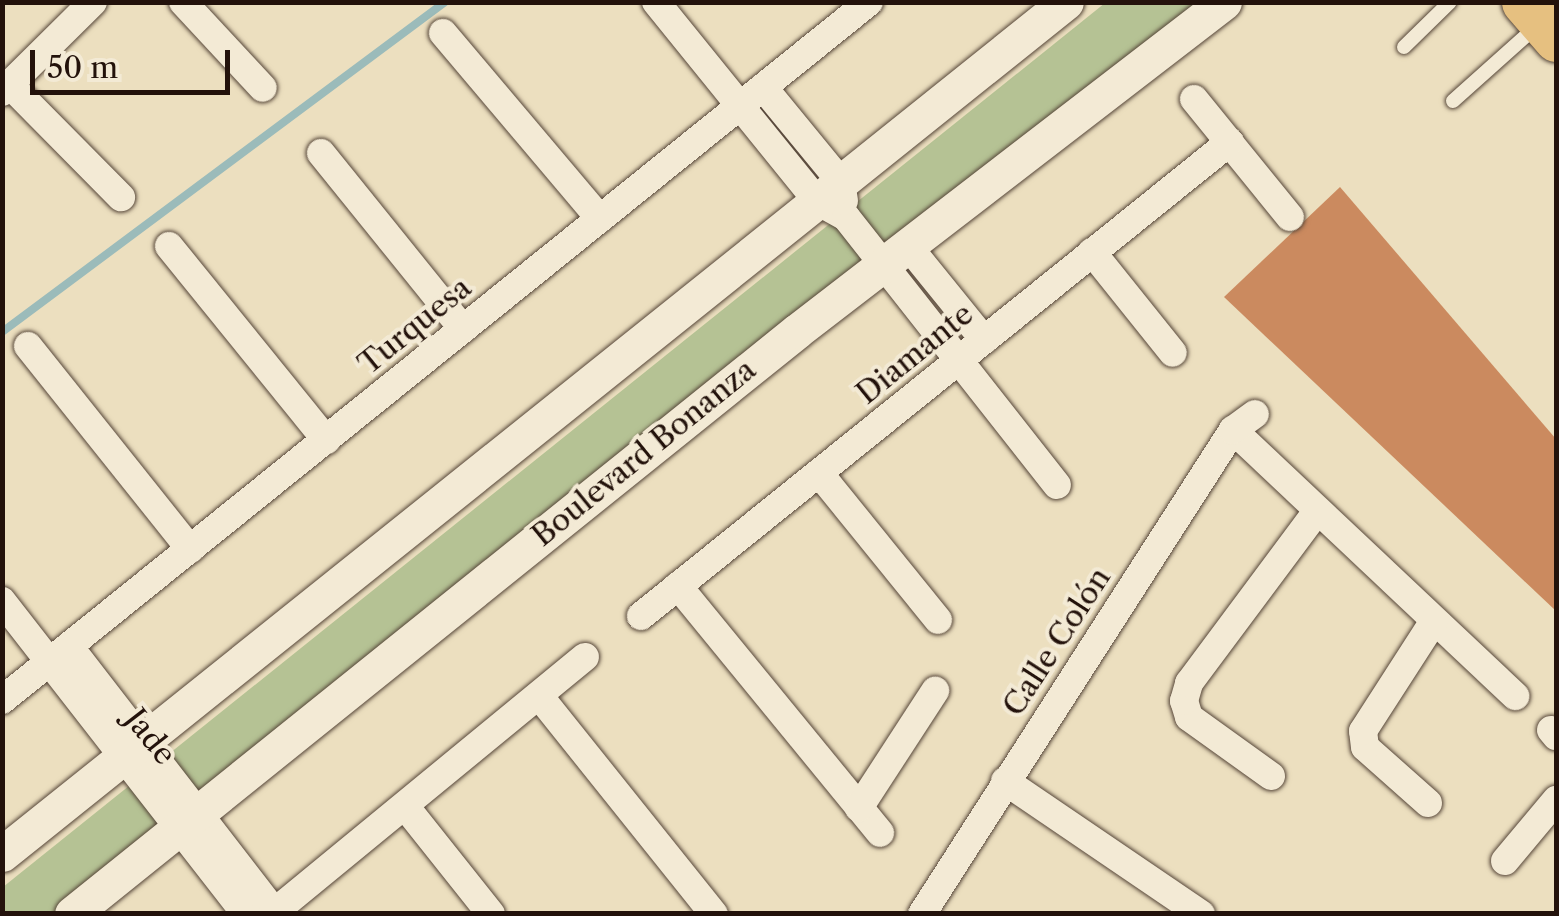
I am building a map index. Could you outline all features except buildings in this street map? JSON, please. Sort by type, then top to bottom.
[{"type":"street","points":[[93,2],[6,88],[121,197]]},
{"type":"street","points":[[183,2],[262,88]]},
{"type":"street","points":[[656,2],[740,106],[984,340]]},
{"type":"street","name":"Turquesa","points":[[2,700],[869,2]]},
{"type":"street","points":[[2,854],[835,200],[1066,2]]},
{"type":"street","name":"Boulevard Bonanza","points":[[72,914],[895,256],[1224,2]]},
{"type":"street","points":[[443,33],[600,219]]},
{"type":"street","points":[[763,87],[835,200]]},
{"type":"street","points":[[1194,99],[1290,217]]},
{"type":"street","name":"Diamante","points":[[641,616],[1230,142]]},
{"type":"street","points":[[321,153],[464,329]]},
{"type":"street","points":[[169,246],[326,440]]},
{"type":"street","points":[[1092,252],[1173,354]]},
{"type":"street","points":[[895,256],[957,362],[1056,485]]},
{"type":"street","points":[[28,346],[190,549]]},
{"type":"street","name":"Calle Colón","points":[[922,914],[1244,422],[1317,512]]},
{"type":"street","points":[[819,473],[938,620]]},
{"type":"street","points":[[1270,776],[1189,717],[1184,700],[1189,682],[1317,512],[1515,696]]},
{"type":"street","points":[[678,586],[880,833]]},
{"type":"street","name":"Jade","points":[[2,601],[60,654],[189,820],[275,913]]},
{"type":"street","points":[[1428,803],[1366,747],[1364,731],[1434,621]]},
{"type":"street","points":[[275,913],[585,657]]},
{"type":"street","points":[[859,808],[934,691]]},
{"type":"street","points":[[540,697],[714,914]]},
{"type":"street","points":[[1005,782],[1201,914]]},
{"type":"street","points":[[1505,861],[1556,800]]},
{"type":"street","points":[[404,806],[491,914]]},
{"type":"street","name":"Jade","points":[[189,820],[246,914]]},
{"type":"lane","points":[[1404,46],[1450,2]]},
{"type":"lane","points":[[1453,101],[1540,21]]},
{"type":"green space","points":[[1105,3],[1198,3],[59,913],[3,914],[3,887]]},
{"type":"waterway","points":[[2,332],[445,2]]}]
